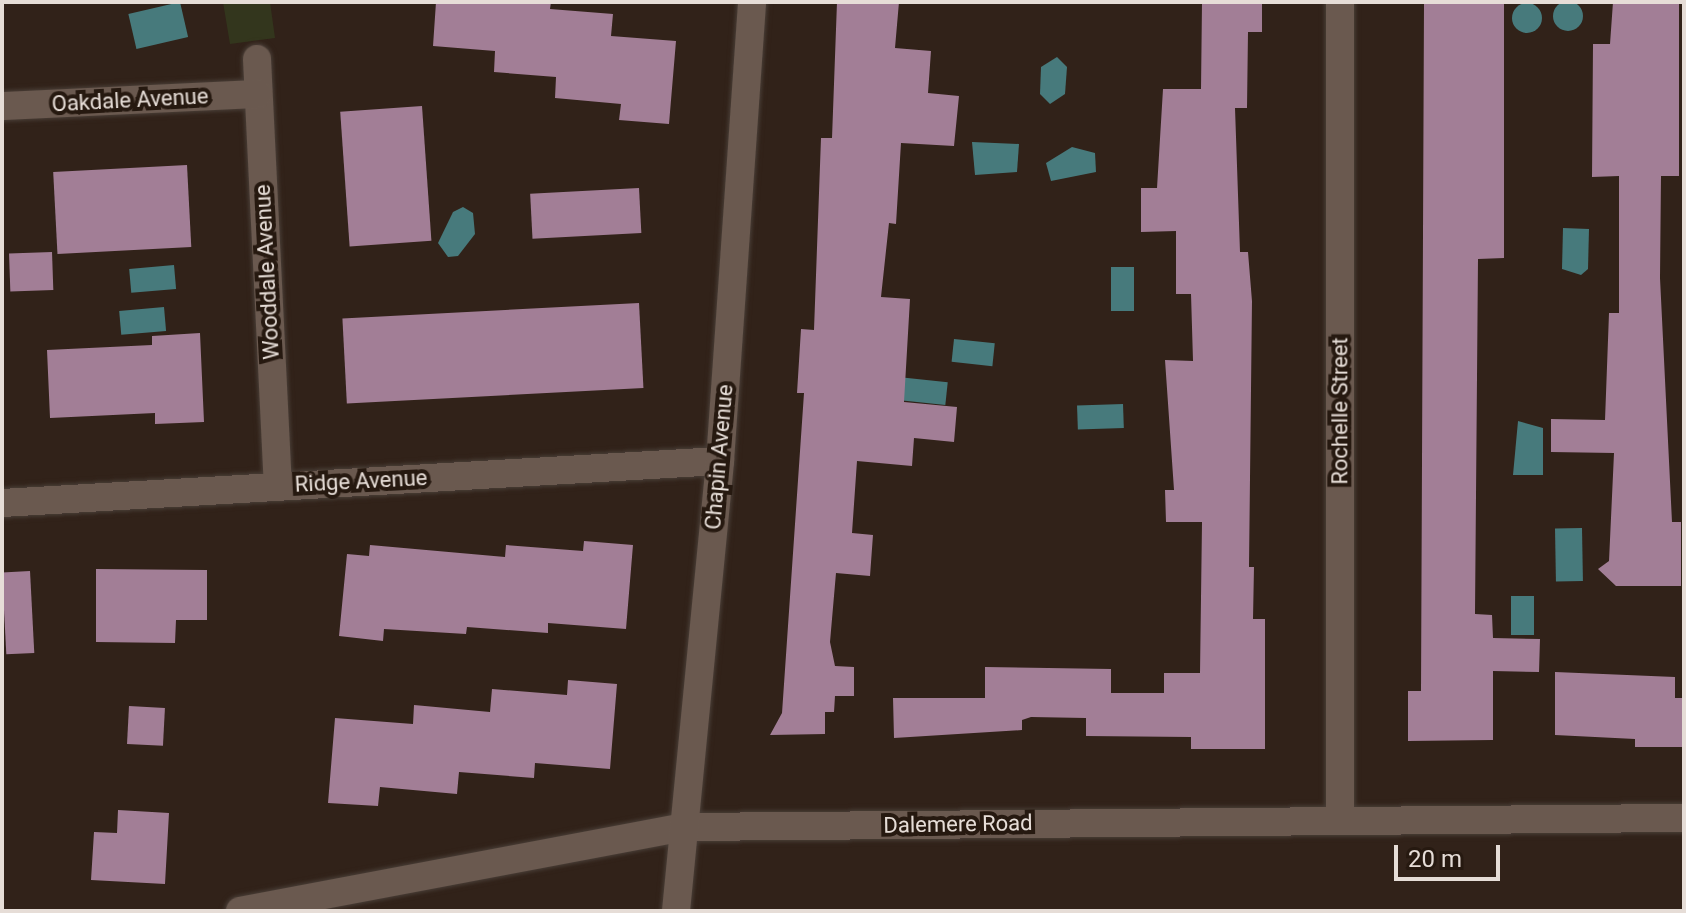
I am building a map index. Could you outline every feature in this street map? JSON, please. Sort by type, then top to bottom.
[{"type":"street","name":"Chapin Avenue","points":[[676,911],[720,461],[752,2]]},
{"type":"street","name":"Rochelle Street","points":[[1340,2],[1340,819]]},
{"type":"street","name":"Wooddale Avenue","points":[[257,59],[278,486]]},
{"type":"street","name":"Oakdale Avenue","points":[[2,106],[258,94]]},
{"type":"street","name":"Ridge Avenue","points":[[2,503],[720,461]]},
{"type":"street","name":"Dalemere Road","points":[[240,911],[685,827],[1684,818]]},
{"type":"green space","points":[[223,2],[270,2],[275,38],[230,44]]},
{"type":"water","points":[[1568,1],[1579,5],[1583,16],[1579,27],[1568,31],[1557,27],[1553,16],[1557,5]]},
{"type":"water","points":[[180,2],[188,37],[136,49],[128,14]]},
{"type":"water","points":[[1527,3],[1538,7],[1542,18],[1538,29],[1527,33],[1516,29],[1512,18],[1516,7]]},
{"type":"water","points":[[1057,57],[1067,67],[1065,94],[1050,104],[1040,94],[1041,67]]},
{"type":"water","points":[[972,142],[1019,144],[1017,172],[975,175]]},
{"type":"water","points":[[1072,147],[1095,153],[1096,172],[1051,181],[1046,163]]},
{"type":"water","points":[[463,207],[473,213],[475,234],[458,256],[448,257],[438,243],[453,212]]},
{"type":"water","points":[[1563,228],[1589,229],[1588,269],[1581,275],[1562,269]]},
{"type":"water","points":[[174,265],[176,289],[131,293],[129,269]]},
{"type":"water","points":[[1111,267],[1134,267],[1134,311],[1111,311]]},
{"type":"water","points":[[164,307],[166,331],[121,335],[119,311]]},
{"type":"water","points":[[954,339],[995,343],[992,366],[952,362]]},
{"type":"water","points":[[898,377],[948,382],[945,405],[896,400]]},
{"type":"water","points":[[1123,404],[1124,428],[1078,430],[1077,406]]},
{"type":"water","points":[[1518,421],[1543,428],[1543,475],[1513,475]]},
{"type":"water","points":[[1555,528],[1582,528],[1583,581],[1556,581]]},
{"type":"water","points":[[1511,596],[1534,596],[1534,635],[1511,635]]},
{"type":"building","points":[[436,2],[551,2],[550,9],[613,14],[611,36],[676,41],[669,124],[619,120],[621,104],[555,98],[556,77],[494,72],[495,51],[433,46]]},
{"type":"building","points":[[837,2],[899,2],[895,48],[931,51],[928,93],[959,96],[954,146],[901,143],[896,224],[889,223],[881,297],[910,299],[904,402],[957,407],[954,442],[914,438],[912,466],[857,461],[852,533],[873,535],[870,576],[836,573],[830,642],[835,666],[854,667],[854,696],[835,696],[834,712],[825,712],[825,734],[770,735],[782,713],[804,393],[797,393],[801,329],[814,330],[821,138],[832,138]]},
{"type":"building","points":[[1202,2],[1262,2],[1262,32],[1248,32],[1247,108],[1235,108],[1240,252],[1248,252],[1252,301],[1249,567],[1254,567],[1253,619],[1265,619],[1265,749],[1191,749],[1191,737],[1086,736],[1086,718],[1031,717],[1022,720],[1022,730],[894,738],[893,698],[985,698],[985,667],[1111,669],[1111,693],[1164,693],[1164,673],[1200,673],[1202,522],[1166,522],[1165,490],[1174,490],[1165,360],[1193,361],[1191,294],[1176,294],[1176,231],[1141,232],[1141,188],[1157,188],[1163,89],[1201,89]]},
{"type":"building","points":[[1424,2],[1504,2],[1504,258],[1478,259],[1475,614],[1492,615],[1493,638],[1540,639],[1539,672],[1493,671],[1493,740],[1408,741],[1408,691],[1421,691]]},
{"type":"building","points":[[1613,2],[1679,2],[1679,176],[1661,176],[1660,278],[1672,522],[1681,522],[1681,586],[1616,586],[1598,569],[1609,561],[1614,453],[1551,452],[1551,419],[1605,420],[1609,313],[1619,313],[1619,176],[1592,177],[1593,44],[1610,44]]},
{"type":"building","points":[[422,106],[431,241],[350,246],[340,112]]},
{"type":"building","points":[[187,165],[191,247],[57,254],[53,172]]},
{"type":"building","points":[[639,188],[641,233],[533,239],[530,194]]},
{"type":"building","points":[[52,252],[53,290],[10,291],[9,254]]},
{"type":"building","points":[[639,303],[643,388],[347,403],[342,319]]},
{"type":"building","points":[[200,333],[204,422],[155,424],[155,413],[50,418],[47,350],[152,345],[152,336]]},
{"type":"building","points":[[584,541],[633,545],[626,629],[548,623],[548,633],[467,627],[466,634],[384,629],[383,641],[339,636],[347,554],[369,556],[370,545],[505,557],[506,545],[583,551]]},
{"type":"building","points":[[96,569],[207,570],[207,620],[176,620],[175,643],[96,642]]},
{"type":"building","points":[[30,571],[34,653],[6,654],[2,572]]},
{"type":"building","points":[[1555,672],[1675,677],[1675,698],[1684,698],[1684,747],[1635,747],[1635,739],[1555,735]]},
{"type":"building","points":[[568,680],[617,684],[610,769],[535,763],[534,778],[459,772],[457,794],[380,787],[378,806],[328,803],[335,718],[413,724],[414,705],[490,712],[492,689],[567,695]]},
{"type":"building","points":[[129,706],[165,708],[163,746],[127,744]]},
{"type":"building","points":[[118,810],[169,813],[165,884],[91,880],[94,832],[117,833]]}]
